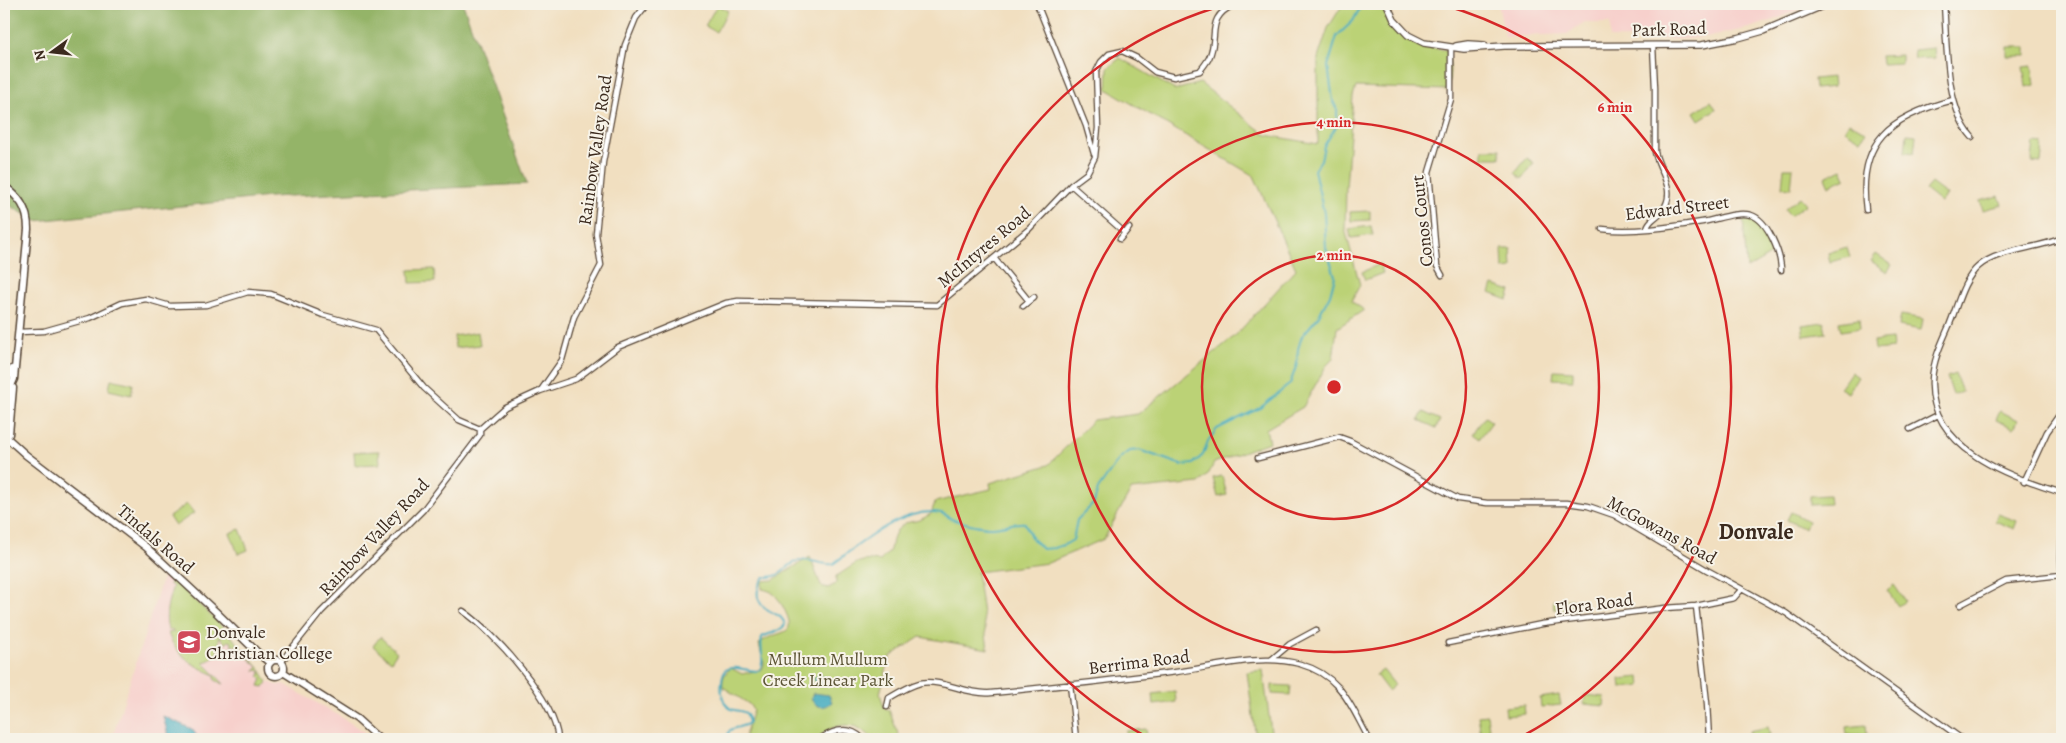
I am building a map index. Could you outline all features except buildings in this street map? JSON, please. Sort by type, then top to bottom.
[{"type":"main road","points":[[4,186],[22,202],[28,224],[19,332],[6,434]]},
{"type":"main road","points":[[4,385],[14,364]]},
{"type":"main road","points":[[4,402],[13,382]]},
{"type":"main road","name":"Tindals Road","points":[[4,426],[6,434],[16,446],[146,548],[210,606],[258,654],[270,663]]},
{"type":"main road","points":[[276,660],[281,662],[284,666],[283,672],[277,676],[272,675],[268,668],[270,663],[276,660]]},
{"type":"main road","points":[[283,672],[357,719],[379,739]]},
{"type":"street","name":"Rainbow Valley Road","points":[[281,662],[321,612],[423,510],[480,435],[480,428],[505,407],[540,391],[562,360],[574,317],[601,265],[596,234],[603,162],[625,45],[636,18],[647,4]]},
{"type":"street","points":[[1037,4],[1086,126],[1095,157]]},
{"type":"street","name":"McIntyres Road","points":[[540,391],[576,379],[618,346],[726,303],[738,301],[937,305],[1029,229],[1071,185],[1087,173],[1095,157],[1098,128],[1096,72],[1101,62],[1109,54],[1122,51],[1137,58],[1156,72],[1174,77],[1200,71],[1209,57],[1216,20],[1224,9],[1235,4]]},
{"type":"street","name":"Park Road","points":[[1387,4],[1394,20],[1408,35],[1424,43],[1451,47],[1472,44],[1504,46],[1653,46],[1702,44],[1738,38],[1786,23],[1827,4]]},
{"type":"street","points":[[1944,4],[1953,100],[1961,124],[1972,137]]},
{"type":"street","points":[[1647,228],[1649,221],[1663,210],[1668,198],[1667,180],[1655,152],[1653,46]]},
{"type":"street","name":"Conos Court","points":[[1442,275],[1437,266],[1429,172],[1451,99],[1451,47]]},
{"type":"street","points":[[1866,210],[1865,174],[1871,155],[1880,138],[1894,124],[1914,112],[1953,100]]},
{"type":"street","points":[[1086,126],[1098,128]]},
{"type":"street","points":[[1071,185],[1125,233]]},
{"type":"street","name":"Edward Street","points":[[1602,229],[1647,228],[1702,222],[1741,214],[1752,215],[1761,221],[1778,249],[1781,270]]},
{"type":"street","points":[[1120,239],[1129,228]]},
{"type":"street","points":[[2062,238],[1988,260],[1972,273],[1934,363],[1932,388],[1938,415],[1947,430],[1963,447],[2024,482],[2062,493]]},
{"type":"street","points":[[994,258],[1029,301]]},
{"type":"street","points":[[19,332],[44,331],[90,318],[122,303],[146,299],[170,306],[206,305],[248,292],[271,294],[323,316],[376,330],[424,388],[459,420],[480,428]]},
{"type":"street","points":[[1022,306],[1034,297]]},
{"type":"street","points":[[2024,482],[2047,432],[2062,411]]},
{"type":"street","points":[[1910,429],[1938,415]]},
{"type":"street","name":"McGowans Road","points":[[1258,458],[1334,437],[1345,438],[1458,499],[1487,503],[1567,503],[1604,510],[1741,590],[1786,613],[1962,739]]},
{"type":"street","points":[[2062,515],[2062,586]]},
{"type":"street","points":[[1960,604],[2006,581],[2061,575]]},
{"type":"street","name":"Flora Road","points":[[1448,643],[1542,624],[1656,609],[1696,606],[1734,598],[1741,590]]},
{"type":"street","points":[[1696,606],[1707,703],[1709,739]]},
{"type":"street","points":[[463,611],[502,643],[547,706],[557,729],[558,739]]},
{"type":"street","points":[[1271,660],[1290,644],[1316,630]]},
{"type":"street","name":"Berrima Road","points":[[889,698],[913,685],[929,683],[982,694],[1271,660],[1302,664],[1324,675],[1333,682],[1350,701],[1369,739]]},
{"type":"street","points":[[1070,684],[1076,739]]},
{"type":"street","points":[[884,695],[889,698],[887,707]]},
{"type":"street","points":[[820,739],[831,732],[846,730],[852,731],[864,739]]},
{"type":"shaded area","points":[[1498,4],[1812,4],[1749,28],[1713,36],[1680,39],[1610,38],[1610,23],[1583,23],[1567,34],[1505,37]]},
{"type":"shaded area","name":"Donvale Christian College","points":[[164,573],[213,617],[259,668],[263,680],[277,685],[284,684],[363,731],[369,739],[112,739]]},
{"type":"green space","points":[[4,4],[463,4],[527,184],[270,197],[36,221],[4,202]]},
{"type":"green space","name":"Mullum Mullum Creek Linear Park","points":[[1343,4],[1383,4],[1392,24],[1406,38],[1424,46],[1445,50],[1450,64],[1449,80],[1448,90],[1356,87],[1353,96],[1346,187],[1345,229],[1360,285],[1351,301],[1364,310],[1337,328],[1333,359],[1326,366],[1303,407],[1266,429],[1269,442],[1214,463],[1208,475],[1199,483],[1131,490],[1104,539],[1048,563],[977,572],[988,649],[920,637],[890,657],[880,693],[884,708],[889,710],[900,739],[873,739],[859,728],[845,725],[831,729],[816,739],[744,739],[753,710],[749,704],[723,687],[724,676],[731,668],[742,674],[762,669],[764,664],[759,644],[766,639],[785,632],[789,624],[782,605],[776,596],[772,592],[762,589],[762,581],[773,580],[810,557],[821,586],[828,588],[836,584],[836,576],[856,563],[880,561],[889,552],[896,531],[905,523],[920,520],[931,514],[935,502],[991,489],[990,483],[1048,465],[1093,420],[1138,414],[1236,335],[1296,269],[1254,176],[1107,89],[1108,68],[1120,58],[1175,90],[1200,83],[1266,135],[1318,144],[1318,58],[1328,28]]},
{"type":"green space","points":[[717,5],[728,11],[716,32],[705,26]]},
{"type":"green space","points":[[2007,47],[2026,47],[2026,56],[2007,56]]},
{"type":"green space","points":[[1934,48],[1935,58],[1915,59],[1914,50]]},
{"type":"green space","points":[[1901,55],[1901,63],[1882,64],[1881,56]]},
{"type":"green space","points":[[2032,66],[2035,85],[2026,87],[2023,67]]},
{"type":"green space","points":[[1833,77],[1834,87],[1815,89],[1814,79]]},
{"type":"green space","points":[[1711,101],[1716,109],[1699,120],[1694,112]]},
{"type":"green space","points":[[1849,122],[1866,132],[1861,140],[1845,130]]},
{"type":"green space","points":[[1907,134],[1916,135],[1914,153],[1905,152]]},
{"type":"green space","points":[[2034,143],[2043,144],[2041,163],[2032,162]]},
{"type":"green space","points":[[1482,149],[1500,149],[1500,158],[1482,158]]},
{"type":"green space","points":[[1527,158],[1534,163],[1522,179],[1515,173]]},
{"type":"green space","points":[[1784,168],[1793,168],[1791,188],[1782,187]]},
{"type":"green space","points":[[1842,169],[1846,178],[1829,186],[1825,177]]},
{"type":"green space","points":[[1931,183],[1947,195],[1941,203],[1925,190]]},
{"type":"green space","points":[[1999,196],[2002,205],[1983,210],[1980,201]]},
{"type":"green space","points":[[1800,197],[1806,204],[1790,216],[1785,209]]},
{"type":"green space","points":[[1370,211],[1370,220],[1351,221],[1350,212]]},
{"type":"green space","points":[[1743,218],[1749,219],[1759,226],[1775,252],[1747,269]]},
{"type":"green space","points":[[1371,226],[1373,235],[1351,238],[1349,229]]},
{"type":"green space","points":[[1847,247],[1850,257],[1830,262],[1828,253]]},
{"type":"green space","points":[[1502,249],[1511,249],[1512,268],[1503,269]]},
{"type":"green space","points":[[1876,254],[1892,265],[1887,272],[1871,261]]},
{"type":"green space","points":[[1380,264],[1383,273],[1365,280],[1362,272]]},
{"type":"green space","points":[[434,269],[435,282],[410,283],[409,270]]},
{"type":"green space","points":[[1493,285],[1511,291],[1508,300],[1490,293]]},
{"type":"green space","points":[[1901,315],[1923,319],[1921,330],[1899,326]]},
{"type":"green space","points":[[1859,319],[1860,328],[1841,331],[1839,322]]},
{"type":"green space","points":[[1824,322],[1826,333],[1804,336],[1802,325]]},
{"type":"green space","points":[[478,332],[480,345],[455,348],[454,336]]},
{"type":"green space","points":[[1892,339],[1893,348],[1875,350],[1874,341]]},
{"type":"green space","points":[[1554,370],[1573,371],[1573,380],[1553,379]]},
{"type":"green space","points":[[1851,372],[1858,377],[1848,393],[1840,388]]},
{"type":"green space","points":[[1955,374],[1962,392],[1953,395],[1947,377]]},
{"type":"green space","points":[[111,379],[133,384],[131,395],[109,390]]},
{"type":"green space","points":[[2000,411],[2018,420],[2014,428],[1996,420]]},
{"type":"green space","points":[[1423,412],[1440,420],[1436,428],[1419,420]]},
{"type":"green space","points":[[1485,417],[1492,422],[1480,438],[1473,433]]},
{"type":"green space","points":[[379,451],[380,464],[355,465],[354,452]]},
{"type":"green space","points":[[1222,476],[1227,495],[1218,497],[1213,478]]},
{"type":"green space","points":[[1829,495],[1830,504],[1810,505],[1810,496]]},
{"type":"green space","points":[[187,504],[194,513],[175,526],[169,517]]},
{"type":"green space","points":[[1791,512],[1808,521],[1805,529],[1787,520]]},
{"type":"green space","points":[[1998,514],[2017,521],[2014,529],[1995,521]]},
{"type":"green space","points":[[240,529],[248,550],[238,554],[230,533]]},
{"type":"green space","points":[[172,579],[221,625],[260,669],[267,682],[264,687],[259,686],[262,679],[259,676],[261,674],[259,670],[255,671],[258,667],[235,645],[231,646],[232,642],[228,641],[226,644],[219,636],[217,653],[212,659],[203,662],[224,684],[215,680],[215,675],[193,664],[181,654],[171,641],[168,633],[173,632],[173,630],[168,630],[166,619],[173,586],[169,584]]},
{"type":"green space","points":[[1894,585],[1905,601],[1898,606],[1887,590]]},
{"type":"green space","points":[[1573,599],[1573,608],[1554,609],[1553,600]]},
{"type":"green space","points":[[380,637],[397,652],[391,661],[373,646]]},
{"type":"green space","points":[[1263,670],[1272,739],[1256,739],[1247,672]]},
{"type":"green space","points":[[1383,670],[1395,685],[1388,691],[1376,675]]},
{"type":"green space","points":[[1640,677],[1641,686],[1621,688],[1620,679]]},
{"type":"green space","points":[[1272,685],[1291,686],[1290,695],[1272,694]]},
{"type":"green space","points":[[1175,691],[1176,702],[1154,705],[1153,694]]},
{"type":"green space","points":[[1559,695],[1561,705],[1541,707],[1540,698]]},
{"type":"green space","points":[[1585,695],[1605,697],[1604,706],[1584,704]]},
{"type":"green space","points":[[1524,705],[1525,714],[1506,716],[1505,707]]},
{"type":"green space","points":[[1487,715],[1490,735],[1481,736],[1478,716]]},
{"type":"green space","points":[[1866,725],[1867,734],[1847,735],[1846,727]]},
{"type":"green space","points":[[1768,727],[1770,735],[1751,739],[1749,731]]},
{"type":"green space","points":[[1146,729],[1147,738],[1127,739],[1126,731]]},
{"type":"water","points":[[819,675],[830,680],[821,686],[816,684],[814,678]]},
{"type":"water","points":[[813,693],[829,695],[832,702],[826,706],[818,706],[811,699]]},
{"type":"water","points":[[163,716],[192,729],[199,739],[169,739]]},
{"type":"waterway","points":[[727,739],[729,731],[749,723],[747,714],[731,709],[724,702],[722,680],[725,670],[738,668],[759,671],[762,664],[762,637],[777,631],[785,625],[781,618],[767,609],[759,600],[758,588],[764,577],[777,575],[793,563],[802,560],[833,564],[870,537],[898,520],[927,512],[945,514],[954,520],[984,527],[1025,523],[1031,537],[1042,549],[1066,544],[1073,540],[1077,520],[1094,503],[1098,489],[1120,458],[1130,451],[1139,450],[1182,465],[1193,464],[1203,455],[1208,441],[1217,429],[1260,408],[1290,384],[1297,364],[1298,349],[1302,336],[1318,317],[1330,295],[1335,276],[1326,248],[1324,213],[1314,170],[1321,160],[1324,146],[1337,125],[1337,110],[1333,101],[1328,66],[1337,36],[1353,21],[1362,4]]},
{"type":"place","name":"Donvale Christian College","points":[[189,642]]},
{"type":"district","name":"Donvale","points":[[1756,532]]}]
